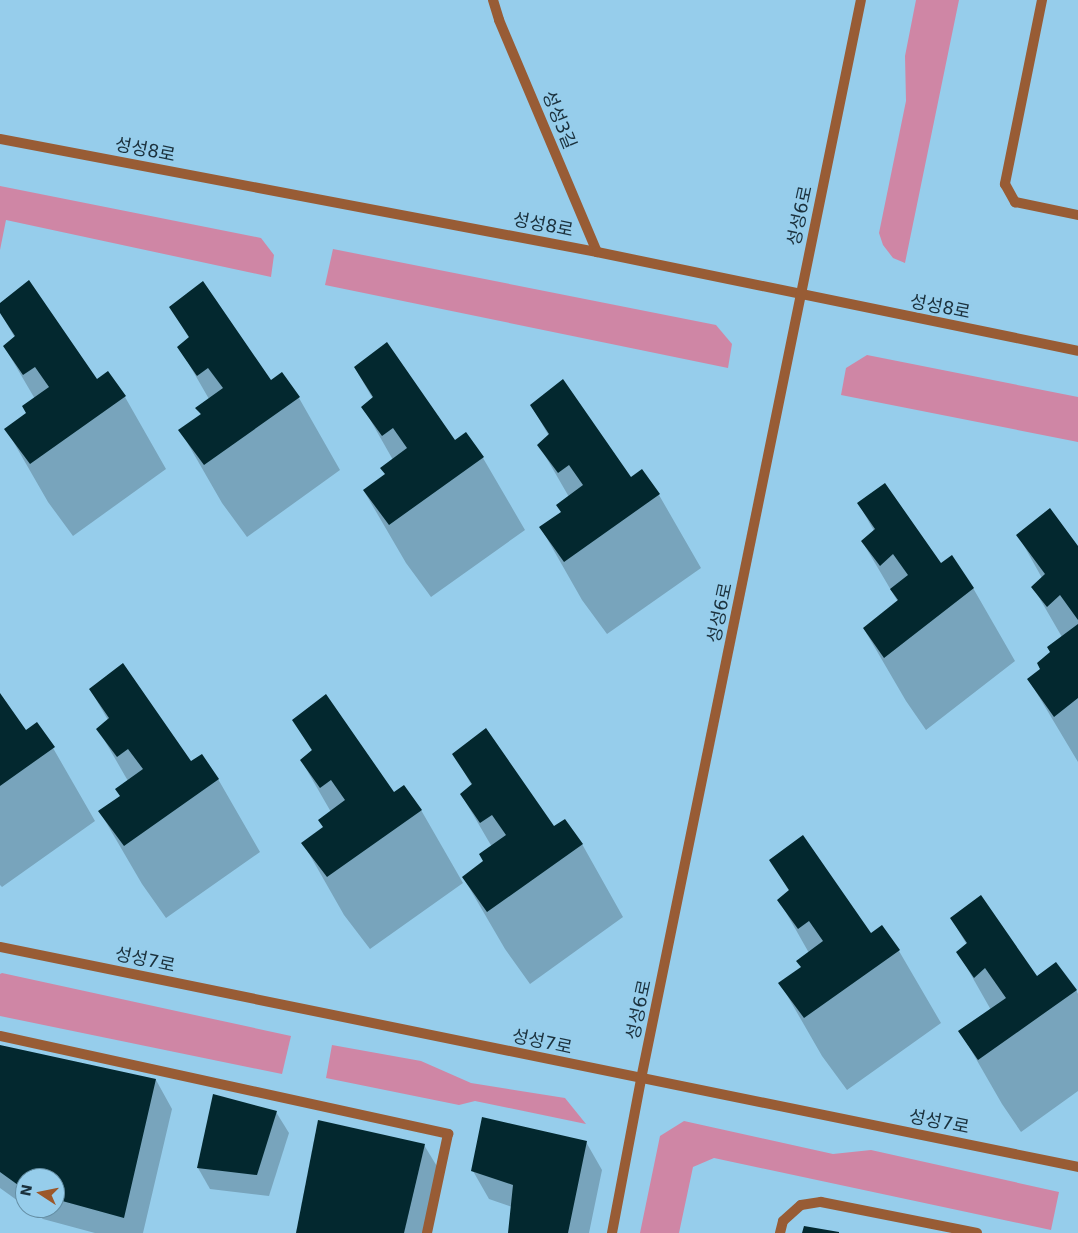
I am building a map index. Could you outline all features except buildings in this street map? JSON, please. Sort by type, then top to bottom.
[{"type":"street","name":"성성3길","points":[[493,0],[499,20],[597,252]]},
{"type":"street","name":"성성6로","points":[[612,1233],[641,1079],[861,0]]},
{"type":"street","points":[[1042,0],[1005,184],[1015,202],[1078,215]]},
{"type":"street","name":"성성8로","points":[[0,138],[597,252],[1078,351]]},
{"type":"street","name":"성성7로","points":[[0,947],[1078,1167]]},
{"type":"street","points":[[0,1036],[448,1134],[427,1233]]},
{"type":"street","points":[[780,1233],[782,1221],[802,1205],[821,1202],[977,1233]]},
{"type":"shaded area","points":[[916,0],[959,0],[905,263],[893,258],[883,245],[879,233],[906,101],[905,56]]},
{"type":"shaded area","points":[[0,186],[261,238],[274,255],[271,277],[6,220],[0,250]]},
{"type":"shaded area","points":[[333,249],[716,325],[732,344],[728,368],[325,285]]},
{"type":"shaded area","points":[[867,355],[1078,397],[1078,442],[841,395],[846,368]]},
{"type":"shaded area","points":[[0,974],[291,1036],[282,1074],[0,1016]]},
{"type":"shaded area","points":[[332,1045],[421,1061],[471,1083],[565,1098],[586,1124],[475,1101],[459,1105],[326,1078]]},
{"type":"shaded area","points":[[684,1121],[833,1154],[871,1150],[1059,1192],[1051,1230],[714,1158],[693,1167],[679,1233],[640,1233],[660,1136]]}]
